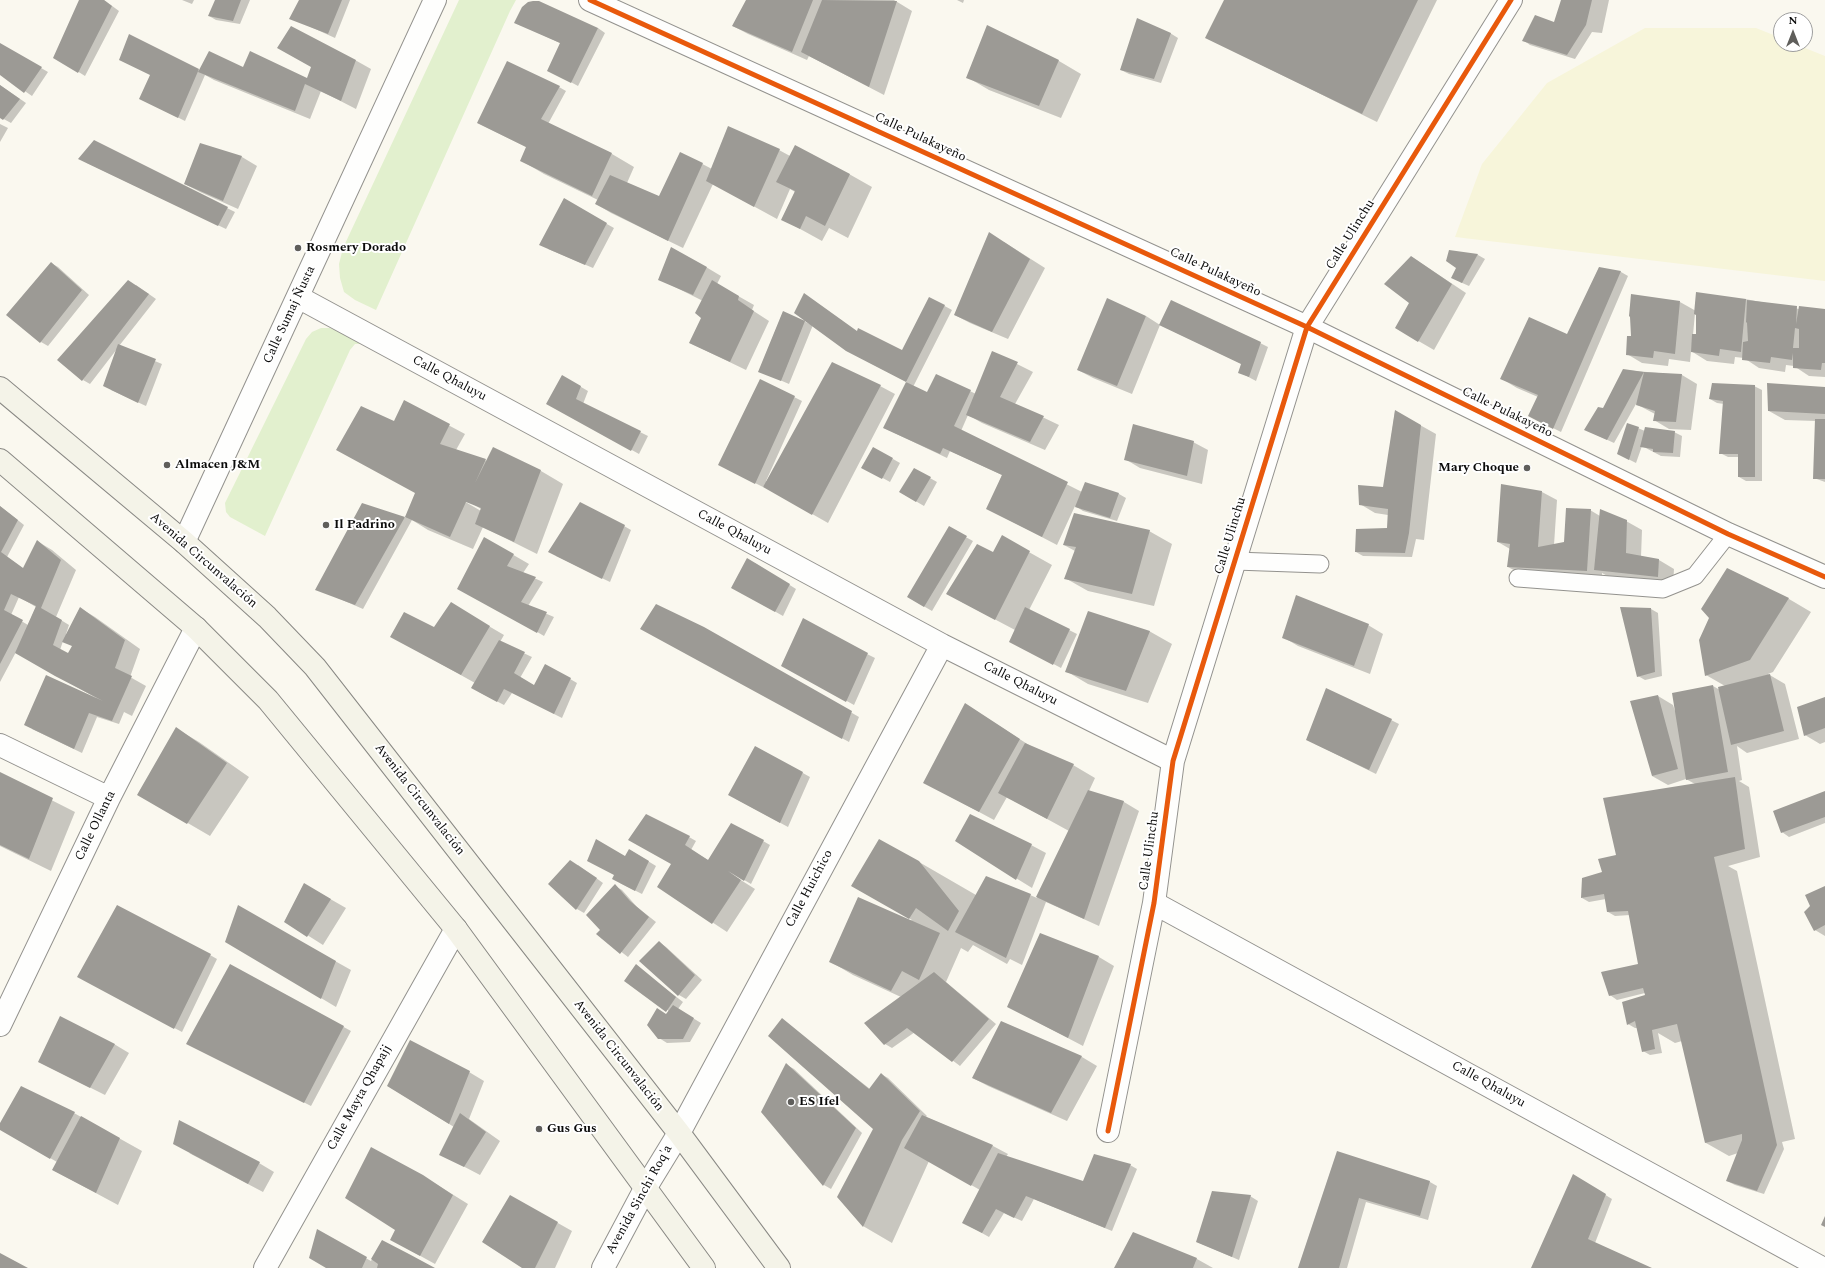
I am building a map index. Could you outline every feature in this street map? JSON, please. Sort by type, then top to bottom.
[{"type":"main road","name":"Avenida Circunvalación","points":[[0,388],[184,542],[267,617],[315,667],[678,1133],[779,1268]]},
{"type":"main road","points":[[0,460],[196,628],[268,700],[456,929],[704,1268]]},
{"type":"street","name":"Calle Sumaj Ñusta","points":[[184,542],[435,0]]},
{"type":"street","name":"Calle Pulakayeño","points":[[590,0],[1307,327],[1728,534],[1825,577]]},
{"type":"street","name":"Calle Ulinchu","points":[[1108,1131],[1154,903],[1174,761],[1307,327],[1511,0]]},
{"type":"street","name":"Calle Qhaluyu","points":[[298,297],[942,645],[1174,761]]},
{"type":"street","name":"Calle Ollanta","points":[[1,1020],[109,798],[196,628]]},
{"type":"street","name":"Calle Huichico","points":[[678,1133],[942,645]]},
{"type":"street","points":[[0,745],[109,798]]},
{"type":"street","name":"Calle Qhaluyu","points":[[1154,903],[1822,1268]]},
{"type":"street","name":"Calle Mayta Qhapajj","points":[[265,1268],[456,929]]},
{"type":"street","name":"Avenida Sinchi Roq'a","points":[[603,1268],[646,1187],[678,1133]]},
{"type":"lane","points":[[1518,578],[1663,589],[1695,576],[1728,534]]},
{"type":"lane","points":[[1235,561],[1320,564]]},
{"type":"shaded area","points":[[1645,28],[1756,28],[1773,35],[1773,52],[1813,51],[1825,56],[1825,281],[1455,237],[1482,164],[1547,83]]},
{"type":"green space","points":[[459,0],[516,0],[376,310],[355,300],[344,292],[340,278],[339,264],[343,248]]},
{"type":"green space","points":[[321,328],[330,328],[365,344],[355,344],[350,350],[265,536],[230,517],[226,512],[225,503],[306,339],[312,332]]},
{"type":"building","points":[[79,0],[104,0],[112,6],[78,73],[53,58]]},
{"type":"building","points":[[215,0],[241,0],[233,21],[208,16]]},
{"type":"building","points":[[299,0],[342,0],[328,34],[289,19]]},
{"type":"building","points":[[746,0],[813,0],[792,52],[732,26]]},
{"type":"building","points":[[822,0],[897,1],[869,87],[801,52]]},
{"type":"building","points":[[1224,0],[1418,0],[1362,114],[1205,38]]},
{"type":"building","points":[[1561,0],[1592,0],[1586,25],[1567,55],[1522,41],[1535,15],[1554,22]]},
{"type":"building","points":[[539,1],[598,28],[571,83],[547,71],[560,43],[514,23],[522,7],[528,2]]},
{"type":"building","points":[[1137,18],[1171,33],[1154,79],[1120,70]]},
{"type":"building","points":[[987,25],[1059,60],[1039,106],[966,78]]},
{"type":"building","points":[[291,26],[356,60],[341,101],[305,84],[295,111],[198,72],[209,51],[243,67],[250,51],[307,78],[311,67],[277,48]]},
{"type":"building","points":[[129,34],[199,69],[178,118],[139,99],[150,75],[119,60]]},
{"type":"building","points":[[0,43],[42,67],[24,93],[0,75]]},
{"type":"building","points":[[507,61],[560,86],[541,119],[612,153],[592,196],[520,161],[526,147],[477,123]]},
{"type":"building","points":[[0,85],[20,99],[3,120],[0,118]]},
{"type":"building","points":[[728,126],[780,149],[754,207],[706,181]]},
{"type":"building","points":[[94,140],[228,207],[218,226],[78,159]]},
{"type":"building","points":[[200,143],[242,156],[223,201],[184,184]]},
{"type":"building","points":[[795,145],[850,174],[825,226],[806,216],[800,229],[781,220],[795,191],[776,182]]},
{"type":"building","points":[[680,152],[703,163],[668,241],[595,204],[610,175],[659,196]]},
{"type":"building","points":[[564,198],[607,223],[585,265],[539,245]]},
{"type":"building","points":[[989,232],[1030,259],[992,332],[954,315]]},
{"type":"building","points":[[671,247],[707,267],[693,295],[658,280]]},
{"type":"building","points":[[1449,250],[1478,254],[1462,283],[1451,278],[1456,268],[1446,261]]},
{"type":"building","points":[[1411,256],[1452,284],[1418,342],[1395,328],[1409,303],[1384,284]]},
{"type":"building","points":[[51,262],[82,290],[40,343],[6,315]]},
{"type":"building","points":[[1599,267],[1621,271],[1553,429],[1528,416],[1538,395],[1500,379],[1529,317],[1567,334]]},
{"type":"building","points":[[128,280],[149,294],[82,381],[57,360]]},
{"type":"building","points":[[712,280],[739,296],[738,300],[754,311],[730,362],[689,343],[701,318],[695,313]]},
{"type":"building","points":[[1696,292],[1746,299],[1741,352],[1720,349],[1719,356],[1691,352],[1692,334],[1696,334],[1696,315],[1694,314]]},
{"type":"building","points":[[804,293],[857,331],[858,328],[902,350],[929,297],[945,305],[906,382],[846,351],[794,313]]},
{"type":"building","points":[[1631,294],[1680,301],[1675,354],[1654,351],[1653,358],[1626,355],[1627,336],[1631,336],[1629,316]]},
{"type":"building","points":[[1107,298],[1146,316],[1117,386],[1077,370]]},
{"type":"building","points":[[1171,300],[1261,342],[1249,377],[1238,373],[1241,364],[1159,325]]},
{"type":"building","points":[[1747,300],[1797,306],[1796,324],[1799,306],[1825,309],[1825,363],[1822,363],[1821,370],[1793,368],[1793,353],[1792,360],[1771,357],[1770,363],[1742,360],[1743,342],[1748,341],[1746,322]],"holes":[[[1795,328],[1799,329],[1799,348],[1793,348]]]},
{"type":"building","points":[[783,311],[805,321],[781,381],[758,372]]},
{"type":"building","points":[[118,344],[156,359],[138,403],[103,386]]},
{"type":"building","points":[[992,351],[1018,362],[1000,397],[1044,416],[1030,442],[966,415]]},
{"type":"building","points":[[832,362],[881,385],[812,515],[763,487]]},
{"type":"building","points":[[1623,369],[1644,372],[1607,440],[1584,430],[1598,407],[1603,408]]},
{"type":"building","points":[[1644,372],[1682,374],[1676,422],[1653,421],[1655,411],[1636,405]]},
{"type":"building","points":[[936,374],[971,390],[954,426],[1068,482],[1042,537],[986,509],[1002,475],[943,448],[940,454],[883,428],[906,382],[927,392]]},
{"type":"building","points":[[562,375],[581,386],[576,399],[641,431],[631,451],[546,404]]},
{"type":"building","points":[[760,379],[795,396],[755,484],[718,465]]},
{"type":"building","points":[[1712,383],[1755,385],[1755,477],[1738,477],[1738,454],[1719,454],[1723,401],[1709,399]]},
{"type":"building","points":[[1767,383],[1825,387],[1825,414],[1768,411]]},
{"type":"building","points":[[404,400],[450,424],[440,444],[486,459],[475,483],[493,447],[541,470],[514,542],[475,524],[481,508],[466,502],[450,537],[405,517],[415,493],[336,450],[361,406],[394,421]]},
{"type":"building","points":[[1395,410],[1421,425],[1409,533],[1405,553],[1355,552],[1356,529],[1387,528],[1388,509],[1359,505],[1358,485],[1383,487]]},
{"type":"building","points":[[1815,419],[1825,419],[1825,479],[1813,479]]},
{"type":"building","points":[[1627,423],[1639,427],[1629,460],[1617,454]]},
{"type":"building","points":[[1133,424],[1194,441],[1187,476],[1124,460]]},
{"type":"building","points":[[1645,427],[1675,431],[1673,453],[1653,452],[1653,449],[1640,447]]},
{"type":"building","points":[[873,447],[893,458],[882,479],[861,468]]},
{"type":"building","points":[[914,468],[931,477],[916,502],[899,492]]},
{"type":"building","points":[[1085,482],[1119,493],[1110,518],[1075,507]]},
{"type":"building","points":[[1501,484],[1542,491],[1538,547],[1564,542],[1566,508],[1591,509],[1587,571],[1507,567],[1510,544],[1497,542]]},
{"type":"building","points":[[580,502],[625,525],[602,579],[548,552]]},
{"type":"building","points":[[362,503],[405,517],[355,605],[315,590]]},
{"type":"building","points":[[0,506],[18,520],[1,552],[23,568],[37,540],[61,560],[41,608],[62,620],[53,645],[68,653],[72,646],[62,642],[80,607],[125,640],[115,668],[132,676],[112,721],[89,713],[74,749],[24,725],[46,675],[103,701],[15,653],[36,606],[11,594],[4,610],[23,620],[0,664]]},
{"type":"building","points":[[1600,509],[1627,520],[1626,553],[1659,559],[1658,577],[1594,570]]},
{"type":"building","points":[[1074,513],[1150,530],[1132,594],[1064,579],[1076,547],[1063,545]]},
{"type":"building","points":[[949,526],[967,536],[924,607],[907,597]]},
{"type":"building","points":[[1002,535],[1030,551],[995,620],[946,594],[977,544],[993,552]]},
{"type":"building","points":[[484,537],[514,554],[507,566],[536,577],[521,602],[547,612],[537,633],[457,589]]},
{"type":"building","points":[[747,558],[790,584],[775,612],[731,588]]},
{"type":"building","points":[[1727,568],[1789,598],[1750,660],[1705,676],[1699,640],[1709,618],[1701,609]]},
{"type":"building","points":[[1296,595],[1369,624],[1354,666],[1282,638]]},
{"type":"building","points":[[451,602],[490,626],[461,675],[390,637],[404,612],[434,627]]},
{"type":"building","points":[[656,604],[704,627],[852,711],[842,739],[640,629]]},
{"type":"building","points":[[1025,607],[1070,629],[1053,665],[1009,642]]},
{"type":"building","points":[[1620,607],[1651,608],[1655,672],[1637,677]]},
{"type":"building","points":[[1088,611],[1150,631],[1126,691],[1065,672]]},
{"type":"building","points":[[803,618],[868,653],[846,702],[781,666]]},
{"type":"building","points":[[499,640],[525,652],[514,673],[534,685],[545,664],[571,678],[554,714],[504,689],[497,702],[471,688]]},
{"type":"building","points":[[1770,674],[1784,731],[1731,745],[1718,687]]},
{"type":"building","points":[[1713,685],[1728,772],[1686,780],[1672,693]]},
{"type":"building","points":[[1326,688],[1392,719],[1369,770],[1306,740]]},
{"type":"building","points":[[1658,695],[1678,769],[1652,776],[1630,701]]},
{"type":"building","points":[[1825,697],[1825,728],[1804,736],[1797,707]]},
{"type":"building","points":[[965,703],[1020,739],[979,812],[923,783]]},
{"type":"building","points":[[176,727],[227,763],[187,824],[137,795]]},
{"type":"building","points":[[1025,743],[1074,764],[1047,819],[998,793]]},
{"type":"building","points":[[755,746],[803,772],[780,823],[728,795]]},
{"type":"building","points":[[0,772],[53,798],[29,859],[0,845]]},
{"type":"building","points":[[1735,777],[1745,849],[1714,857],[1777,1145],[1757,1191],[1726,1181],[1742,1140],[1742,1134],[1705,1143],[1677,1024],[1652,1030],[1655,1049],[1642,1052],[1635,1021],[1627,1025],[1622,1002],[1645,995],[1643,988],[1609,996],[1601,972],[1638,964],[1628,911],[1607,912],[1604,894],[1581,898],[1582,878],[1602,872],[1598,859],[1616,855],[1603,798]]},
{"type":"building","points":[[1088,790],[1124,801],[1084,919],[1036,897]]},
{"type":"building","points":[[1825,791],[1825,817],[1781,833],[1773,811]]},
{"type":"building","points":[[646,814],[690,836],[685,845],[708,860],[731,823],[764,840],[744,881],[728,871],[741,880],[712,924],[657,887],[671,864],[628,840]]},
{"type":"building","points":[[970,814],[1032,844],[1016,880],[955,841]]},
{"type":"building","points":[[596,839],[625,856],[629,849],[649,861],[635,891],[612,879],[614,875],[587,861]]},
{"type":"building","points":[[879,839],[919,861],[959,911],[948,931],[916,908],[909,919],[851,886]]},
{"type":"building","points":[[570,860],[597,878],[576,910],[548,884]]},
{"type":"building","points":[[986,876],[1031,894],[1006,958],[955,932]]},
{"type":"building","points":[[304,883],[331,899],[307,937],[284,922]]},
{"type":"building","points":[[615,884],[630,901],[649,917],[620,954],[596,934],[600,930],[586,915]]},
{"type":"building","points":[[1825,886],[1825,925],[1814,931],[1804,912],[1810,906],[1805,895]]},
{"type":"building","points":[[858,897],[940,933],[919,980],[902,971],[891,991],[829,962]]},
{"type":"building","points":[[117,905],[211,954],[174,1029],[77,977]]},
{"type":"building","points":[[238,905],[336,961],[321,999],[225,942]]},
{"type":"building","points":[[1040,933],[1099,956],[1068,1038],[1007,1007]]},
{"type":"building","points":[[659,941],[695,975],[678,996],[639,961]]},
{"type":"building","points":[[230,964],[344,1026],[304,1103],[186,1044]]},
{"type":"building","points":[[636,964],[676,997],[666,1012],[624,981]]},
{"type":"building","points":[[934,972],[989,1019],[952,1062],[907,1028],[884,1045],[864,1023]]},
{"type":"building","points":[[673,1005],[694,1018],[683,1039],[658,1039],[647,1025],[657,1008],[666,1014]]},
{"type":"building","points":[[60,1016],[115,1044],[90,1088],[38,1062]]},
{"type":"building","points":[[782,1018],[869,1089],[881,1073],[920,1111],[902,1140],[863,1227],[837,1197],[873,1129],[768,1036]]},
{"type":"building","points":[[1001,1021],[1082,1056],[1051,1113],[972,1078]]},
{"type":"building","points":[[410,1040],[470,1071],[449,1124],[387,1086]]},
{"type":"building","points":[[786,1063],[856,1128],[823,1186],[761,1112]]},
{"type":"building","points":[[21,1086],[75,1112],[50,1159],[0,1130],[0,1123]]},
{"type":"building","points":[[460,1113],[486,1132],[464,1167],[439,1155]]},
{"type":"building","points":[[922,1115],[993,1145],[971,1186],[904,1148]]},
{"type":"building","points":[[81,1116],[120,1138],[96,1193],[52,1170]]},
{"type":"building","points":[[179,1120],[260,1162],[248,1184],[173,1144]]},
{"type":"building","points":[[371,1147],[423,1175],[453,1195],[420,1256],[390,1240],[395,1230],[345,1198]]},
{"type":"building","points":[[1337,1151],[1430,1181],[1420,1216],[1359,1198],[1339,1268],[1298,1268]]},
{"type":"building","points":[[998,1153],[1083,1181],[1094,1154],[1131,1164],[1105,1228],[1026,1196],[1014,1218],[996,1209],[982,1233],[962,1223]]},
{"type":"building","points":[[1573,1174],[1606,1194],[1588,1239],[1652,1268],[1531,1268]]},
{"type":"building","points":[[1212,1191],[1251,1195],[1232,1257],[1196,1242]]},
{"type":"building","points":[[510,1195],[558,1222],[535,1268],[522,1268],[482,1242]]},
{"type":"building","points":[[1825,1216],[1825,1227],[1821,1225]]},
{"type":"building","points":[[317,1229],[367,1257],[362,1268],[326,1268],[309,1258]]},
{"type":"building","points":[[1133,1232],[1197,1258],[1193,1268],[1114,1268]]},
{"type":"building","points":[[382,1240],[435,1268],[377,1268],[378,1264],[371,1259]]},
{"type":"building","points":[[0,1253],[28,1268],[0,1268]]},
{"type":"cycle path","points":[[590,0],[1307,327],[1728,534],[1825,577]]},
{"type":"cycle path","points":[[1108,1131],[1154,903],[1173,761],[1307,327],[1511,0]]},
{"type":"place","name":"Rosmery Dorado","points":[[298,248]]},
{"type":"place","name":"Almacen J&M","points":[[167,465]]},
{"type":"place","name":"Mary Choque","points":[[1527,468]]},
{"type":"place","name":"Il Padrino","points":[[326,525]]},
{"type":"place","name":"ES Ifel","points":[[791,1102]]},
{"type":"place","name":"Gus Gus","points":[[539,1129]]}]
